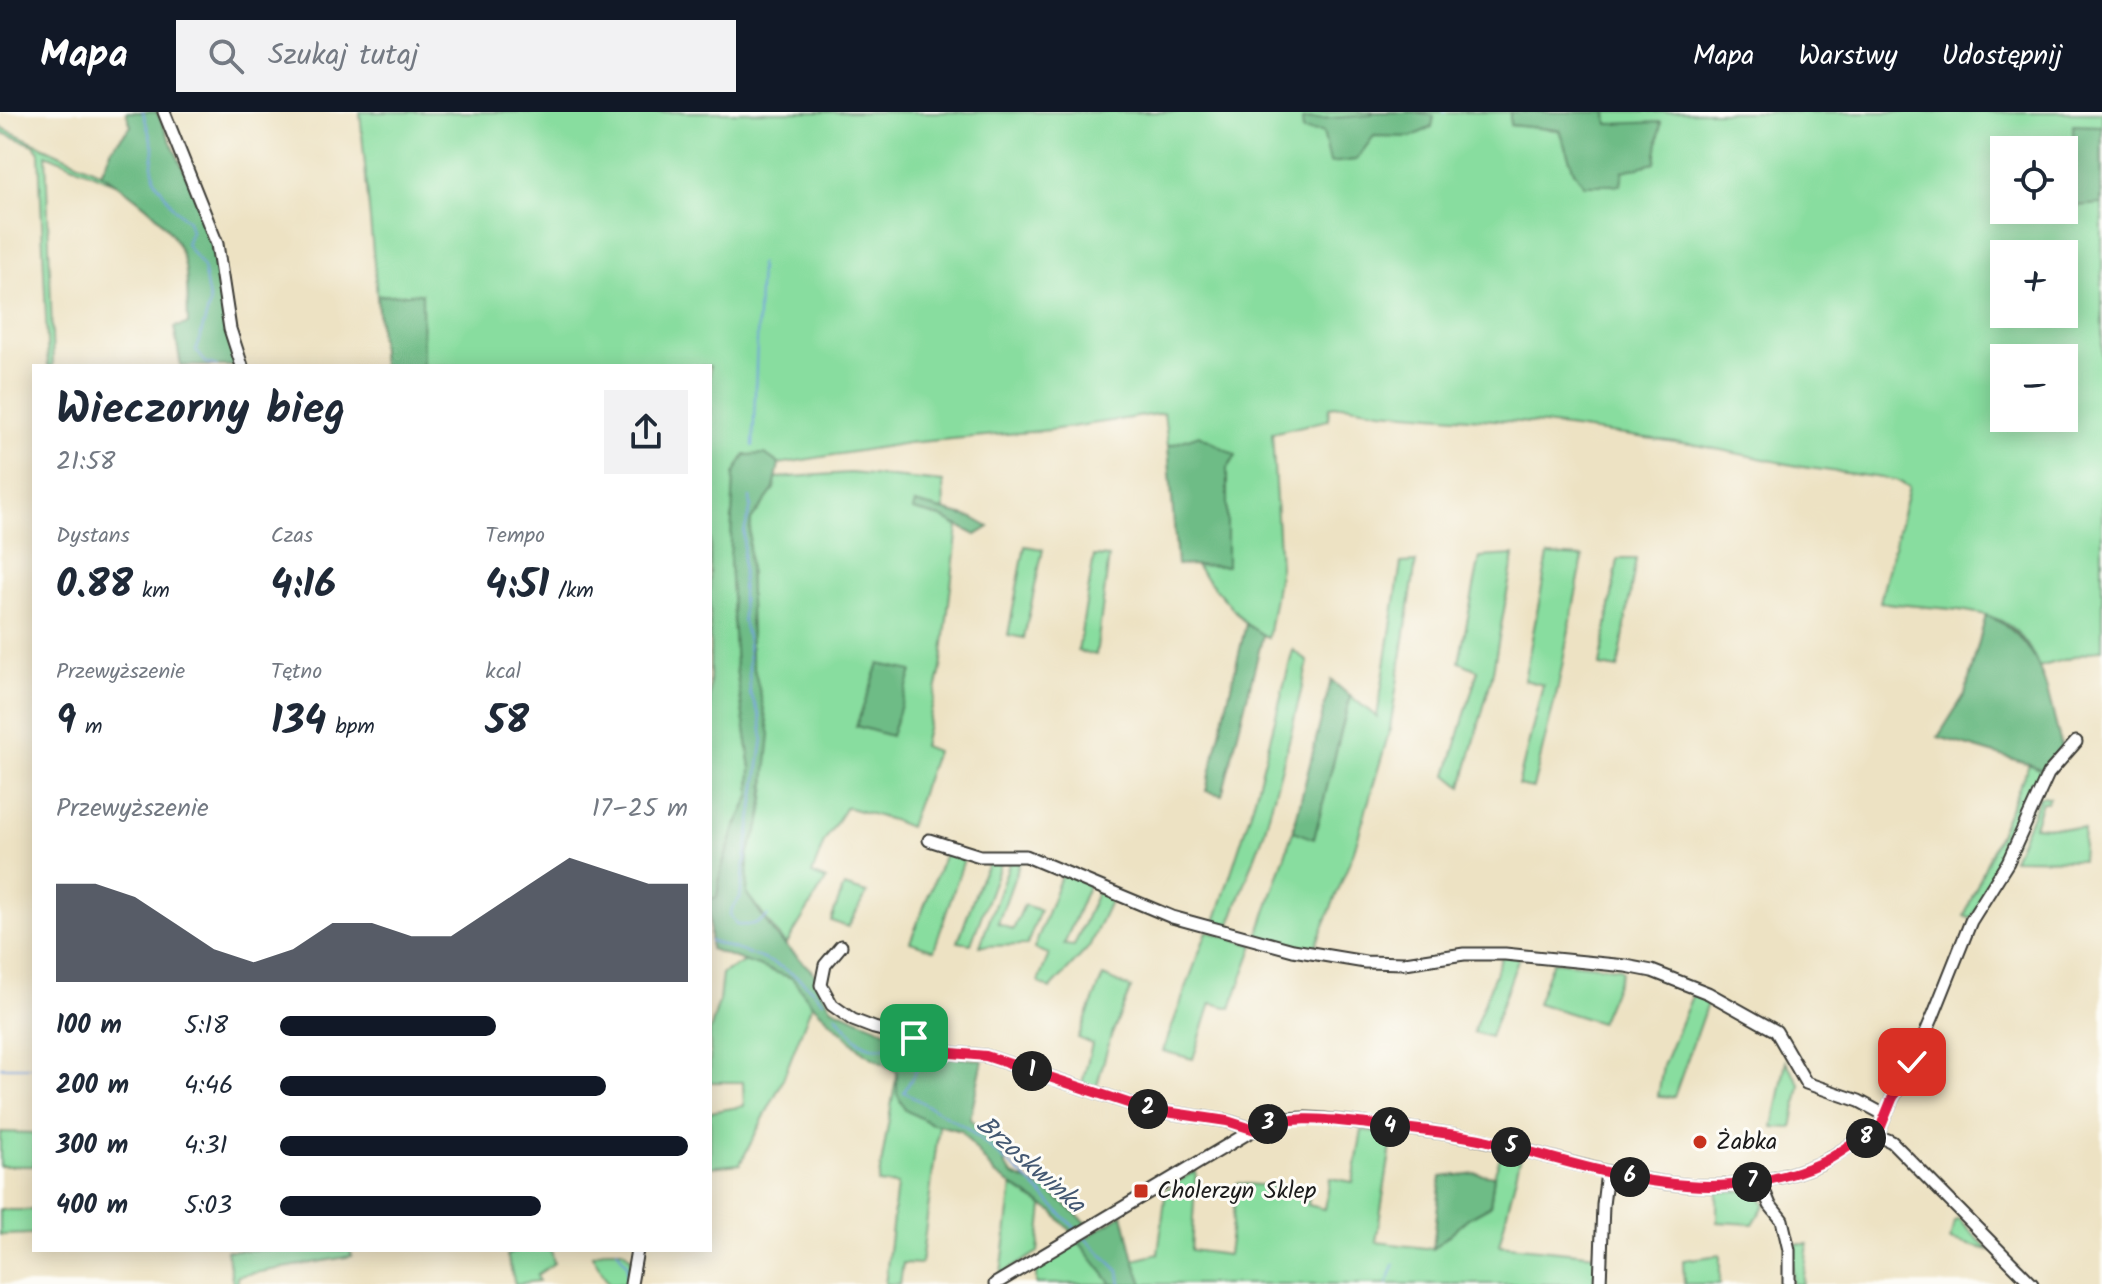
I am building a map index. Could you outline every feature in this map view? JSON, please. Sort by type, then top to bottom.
[{"type":"street","points":[[164,112],[217,244],[230,329],[241,364]]},
{"type":"street","points":[[1877,1136],[1892,1099],[1909,1072],[1971,921],[2008,862],[2039,789],[2056,762],[2076,742]]},
{"type":"street","points":[[929,840],[980,856],[1026,856],[1172,917],[1227,934],[1307,952],[1365,962],[1405,963],[1464,954],[1505,954],[1652,971],[1708,993],[1776,1031],[1806,1083],[1825,1092],[1859,1101],[1885,1115]]},
{"type":"street","points":[[841,946],[825,965],[821,985],[832,1005],[853,1020],[952,1053],[986,1056],[1146,1109],[1227,1121],[1255,1130]]},
{"type":"street","points":[[995,1284],[1255,1130],[1272,1121],[1287,1119],[1371,1125],[1472,1138],[1607,1172],[1685,1185],[1727,1186],[1760,1181],[1812,1167],[1862,1139],[1877,1136],[1892,1142],[2032,1284]]},
{"type":"street","points":[[1600,1284],[1607,1172]]},
{"type":"street","points":[[1760,1181],[1770,1205],[1782,1220],[1789,1250],[1789,1284]]},
{"type":"street","points":[[631,1284],[637,1252]]},
{"type":"green space","points":[[126,112],[157,112],[191,186],[213,248],[235,364],[181,364],[174,327],[188,324],[188,293],[186,269],[179,247],[151,210],[101,173],[112,148],[131,126]]},
{"type":"green space","points":[[360,112],[1510,112],[1510,125],[1559,130],[1574,171],[1607,124],[1607,112],[2102,112],[2102,649],[2039,667],[2021,637],[1993,617],[1962,610],[1880,602],[1909,487],[1896,480],[1802,467],[1697,445],[1544,424],[1381,411],[1344,405],[1329,407],[1328,420],[1272,433],[1280,567],[1268,638],[1246,624],[1195,565],[1227,565],[1227,468],[1199,436],[1168,446],[1164,413],[1051,430],[908,443],[779,464],[765,454],[730,560],[736,669],[751,768],[750,797],[735,828],[721,870],[717,898],[712,899],[712,364],[423,364],[421,294],[377,296]]},
{"type":"green space","points":[[1374,112],[1416,112],[1434,116],[1432,127],[1411,137],[1374,136],[1356,160],[1330,163],[1323,132],[1303,131],[1302,120],[1370,115]]},
{"type":"green space","points":[[1510,112],[1607,112],[1608,124],[1661,122],[1655,163],[1623,171],[1621,185],[1584,185],[1574,171],[1559,130],[1510,125]]},
{"type":"green space","points":[[2073,125],[2102,126],[2101,204],[2078,206],[2078,136],[2073,136]]},
{"type":"green space","points":[[0,127],[101,173],[119,185],[46,154],[53,364],[48,364],[39,152],[34,145],[0,132]]},
{"type":"green space","points":[[422,293],[423,364],[382,364],[377,296]]},
{"type":"green space","points":[[1199,435],[1236,455],[1227,468],[1227,566],[1177,565],[1168,446]]},
{"type":"green space","points":[[765,454],[779,464],[774,489],[751,520],[749,543],[751,656],[770,734],[761,821],[748,854],[747,894],[777,937],[815,974],[818,986],[832,1008],[948,1057],[983,1060],[970,1119],[1004,1156],[1005,1166],[1013,1175],[1049,1191],[1087,1223],[1071,1232],[1053,1212],[995,1174],[961,1131],[930,1123],[905,1110],[897,1094],[897,1072],[864,1053],[812,1004],[792,978],[712,950],[712,898],[717,897],[721,870],[735,828],[750,797],[751,768],[736,669],[730,560],[734,474],[745,455]]},
{"type":"green space","points":[[850,473],[943,482],[944,512],[915,503],[914,510],[941,517],[958,527],[941,669],[923,746],[936,751],[909,827],[846,807],[824,842],[812,874],[826,880],[786,945],[747,894],[748,854],[761,821],[766,785],[758,687],[751,656],[751,520],[774,489],[776,478]]},
{"type":"green space","points":[[915,503],[973,518],[989,527],[976,535],[941,517],[913,510]]},
{"type":"green space","points":[[1025,546],[1043,549],[1024,638],[1008,635]]},
{"type":"green space","points":[[1514,555],[1492,676],[1462,787],[1447,775],[1478,670],[1459,662],[1480,557]]},
{"type":"green space","points":[[1548,555],[1583,557],[1558,687],[1533,788],[1518,785],[1543,685],[1524,680]]},
{"type":"green space","points":[[1094,556],[1109,557],[1096,655],[1078,651]]},
{"type":"green space","points":[[1618,559],[1636,559],[1618,669],[1600,666]]},
{"type":"green space","points":[[1416,562],[1390,729],[1354,851],[1314,950],[1257,939],[1293,831],[1314,838],[1350,696],[1377,717],[1401,563]]},
{"type":"green space","points":[[1986,615],[2020,638],[2040,670],[2062,748],[2046,772],[1938,737],[1965,694]]},
{"type":"green space","points":[[1246,624],[1263,635],[1222,795],[1206,791]]},
{"type":"green space","points":[[1293,650],[1308,662],[1264,833],[1228,929],[1214,925],[1253,805]]},
{"type":"green space","points":[[879,664],[912,671],[891,736],[856,726]]},
{"type":"green space","points":[[1331,680],[1350,696],[1314,839],[1293,831]]},
{"type":"green space","points":[[2029,764],[2046,772],[2003,865],[1971,919],[1964,916]]},
{"type":"green space","points":[[2040,796],[2049,797],[2047,802],[2042,802],[2034,826],[2084,829],[2082,860],[2013,859]]},
{"type":"green space","points":[[946,851],[965,856],[934,950],[910,942]]},
{"type":"green space","points":[[1011,859],[1021,859],[998,923],[1013,930],[1024,905],[1040,910],[1027,945],[980,946]]},
{"type":"green space","points":[[991,860],[1002,860],[971,944],[958,942],[980,880]]},
{"type":"green space","points":[[1062,873],[1089,884],[1064,945],[1074,946],[1099,888],[1113,895],[1089,947],[1050,989],[1038,982],[1049,954],[1034,949]]},
{"type":"green space","points":[[844,886],[867,893],[848,927],[831,921]]},
{"type":"green space","points":[[1207,931],[1254,945],[1231,1008],[1211,1003],[1193,1059],[1163,1051]]},
{"type":"green space","points":[[1502,956],[1519,957],[1490,1037],[1473,1032]]},
{"type":"green space","points":[[746,961],[792,978],[812,1004],[781,1084],[740,1164],[712,1167],[712,1112],[744,1106],[743,1082],[712,1082],[712,1024],[719,1001],[722,973]]},
{"type":"green space","points":[[1553,961],[1619,968],[1622,971],[1600,1023],[1537,1003]]},
{"type":"green space","points":[[1103,976],[1131,988],[1110,1039],[1096,1089],[1082,1084],[1092,1044],[1078,1038]]},
{"type":"green space","points":[[1694,991],[1709,998],[1674,1097],[1658,1096],[1663,1066]]},
{"type":"green space","points":[[1786,1061],[1800,1085],[1792,1128],[1773,1127]]},
{"type":"green space","points":[[897,1072],[897,1094],[930,1123],[939,1125],[921,1264],[903,1263],[900,1284],[885,1284],[897,1185],[878,1183]]},
{"type":"green space","points":[[1362,1130],[1393,1134],[1376,1242],[1433,1249],[1468,1218],[1490,1206],[1494,1176],[1502,1151],[1521,1155],[1499,1245],[1596,1255],[1597,1284],[1143,1284],[1134,1260],[1158,1254],[1166,1190],[1196,1170],[1191,1250],[1228,1255],[1237,1183],[1310,1190],[1308,1205],[1325,1209],[1330,1178],[1353,1182]]},
{"type":"green space","points":[[0,1132],[32,1133],[32,1166],[0,1166]]},
{"type":"green space","points":[[1476,1173],[1494,1176],[1490,1206],[1468,1218],[1433,1249],[1441,1177]]},
{"type":"green space","points":[[1012,1186],[1043,1206],[1038,1252],[1001,1274]]},
{"type":"green space","points":[[1755,1190],[1765,1204],[1753,1224],[1717,1222],[1717,1192]]},
{"type":"green space","points":[[0,1210],[32,1210],[32,1234],[0,1235]]},
{"type":"green space","points":[[1123,1214],[1143,1284],[1112,1284],[1079,1242]]},
{"type":"green space","points":[[1958,1219],[1989,1250],[1950,1240],[1954,1222]]},
{"type":"green space","points":[[1079,1242],[1112,1284],[1036,1284],[1036,1269]]},
{"type":"green space","points":[[1791,1244],[1808,1244],[1803,1284],[1793,1284]]},
{"type":"green space","points":[[227,1252],[351,1252],[352,1256],[237,1276],[238,1284],[233,1284]]},
{"type":"green space","points":[[515,1252],[551,1252],[554,1263],[537,1275],[539,1281],[515,1284],[507,1255]]},
{"type":"green space","points":[[625,1252],[632,1259],[627,1284],[609,1284],[592,1255]]},
{"type":"green space","points":[[1720,1255],[1720,1284],[1684,1284],[1683,1260]]},
{"type":"waterway","name":"Brzoskwinka","points":[[143,112],[154,150],[152,165],[155,180],[174,208],[188,221],[191,231],[186,244],[203,267],[210,304],[196,350],[210,364]]},
{"type":"waterway","points":[[753,446],[760,263]]},
{"type":"waterway","points":[[750,497],[751,507],[744,532],[743,620],[748,642],[750,693],[760,716],[763,738],[740,898],[730,915],[737,925],[754,924],[768,916]]},
{"type":"waterway","name":"Brzoskwinka","points":[[712,942],[785,969],[823,1001]]},
{"type":"waterway","name":"Brzoskwinka","points":[[835,1014],[862,1043],[876,1048],[898,1044],[923,1058],[904,1092],[967,1128],[1030,1182],[1078,1231]]},
{"type":"waterway","points":[[0,1067],[32,1067]]},
{"type":"waterway","name":"Brzoskwinka","points":[[1085,1238],[1119,1271],[1121,1284]]},
{"type":"waterway","points":[[618,1252],[627,1265],[627,1284]]},
{"type":"waterway","points":[[1387,1284],[1395,1263]]},
{"type":"place","name":"Żabka","points":[[1700,1142]]},
{"type":"place","name":"Cholerzyn Sklep","points":[[1141,1191]]},
{"type":"route","points":[[914,1038],[952,1053],[986,1056],[1146,1109],[1227,1121],[1255,1130],[1272,1121],[1287,1119],[1359,1123],[1463,1136],[1641,1179],[1714,1186],[1745,1184],[1794,1173],[1828,1160],[1866,1137],[1877,1136],[1912,1062]]}]
